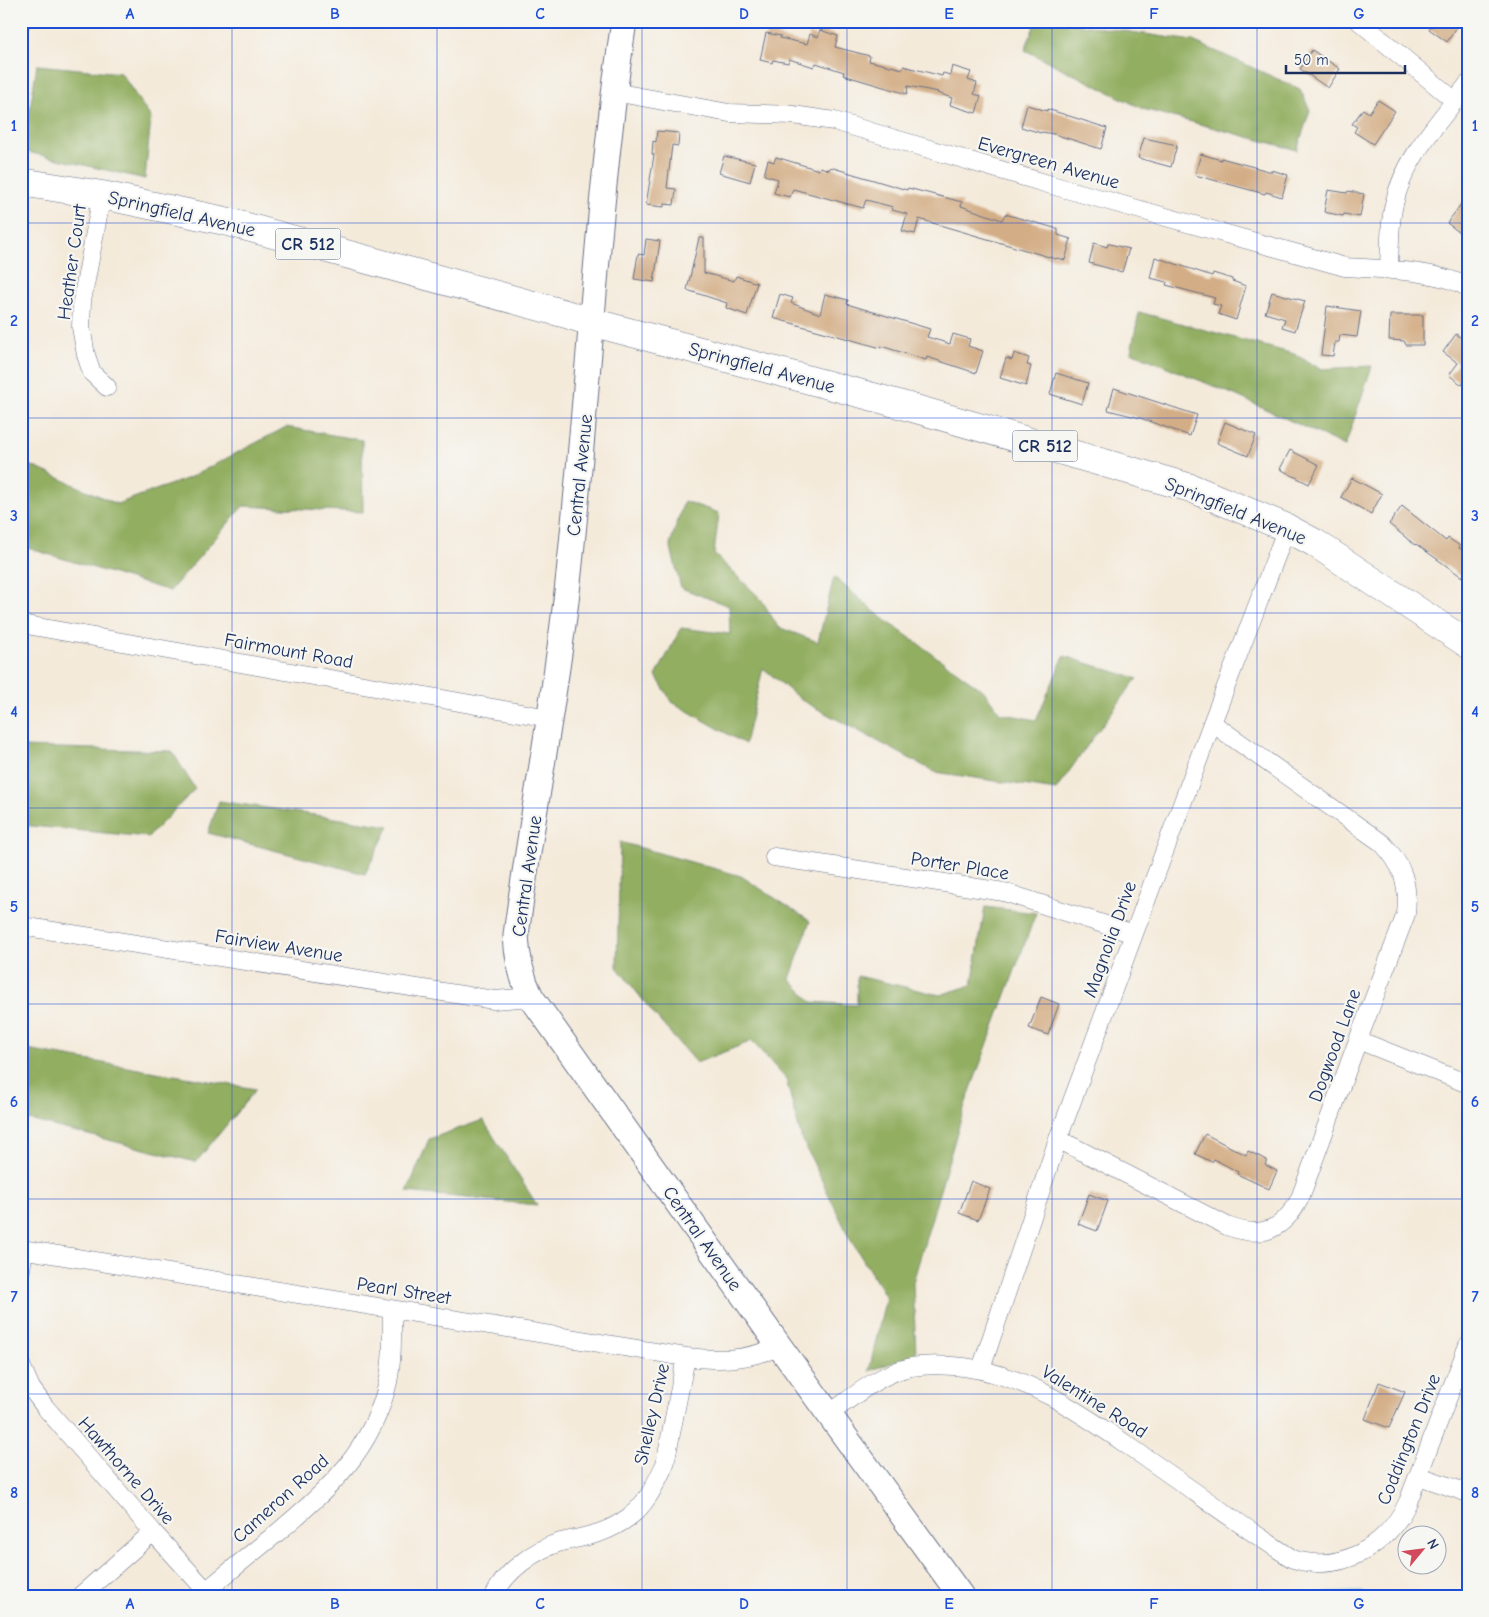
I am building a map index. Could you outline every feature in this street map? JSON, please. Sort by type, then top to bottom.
[{"type":"main road","name":"Springfield Avenue","points":[[21,182],[102,195],[225,221],[591,322],[881,399],[1191,488],[1287,528],[1315,543],[1467,641]]},
{"type":"street","name":"Central Avenue","points":[[624,21],[614,92],[591,322],[584,426],[566,595],[516,935],[520,969],[524,984],[531,997],[780,1347],[961,1596]]},
{"type":"street","points":[[1359,21],[1455,101]]},
{"type":"street","points":[[1389,269],[1394,204],[1401,185],[1418,150],[1468,84]]},
{"type":"street","name":"Evergreen Avenue","points":[[614,92],[729,113],[793,115],[834,121],[1046,184],[1345,267],[1389,269],[1446,278],[1468,288]]},
{"type":"street","name":"Heather Court","points":[[102,195],[85,283],[81,327],[86,355],[92,373],[108,387]]},
{"type":"street","name":"Magnolia Drive","points":[[981,1369],[1058,1139],[1212,723],[1287,528]]},
{"type":"street","name":"Fairmount Road","points":[[21,624],[549,718]]},
{"type":"street","name":"Dogwood Lane","points":[[1058,1139],[1241,1232],[1257,1232],[1272,1228],[1286,1220],[1293,1212],[1300,1198],[1406,914],[1408,898],[1401,868],[1393,854],[1382,843],[1212,723]]},
{"type":"street","name":"Porter Place","points":[[774,858],[1004,892],[1134,934]]},
{"type":"street","name":"Fairview Avenue","points":[[21,926],[494,1000],[531,997]]},
{"type":"street","points":[[1358,1040],[1468,1084]]},
{"type":"street","points":[[21,1270],[22,1249]]},
{"type":"street","name":"Pearl Street","points":[[22,1249],[686,1358],[716,1361],[733,1360],[780,1347]]},
{"type":"street","name":"Cameron Road","points":[[208,1593],[327,1490],[368,1437],[388,1382],[391,1362],[392,1310]]},
{"type":"street","name":"Coddington Drive","points":[[1293,1559],[1306,1563],[1333,1562],[1374,1546],[1390,1531],[1403,1514],[1419,1476],[1468,1345]]},
{"type":"street","name":"Shelley Drive","points":[[494,1596],[503,1581],[534,1555],[560,1543],[602,1533],[630,1517],[641,1506],[659,1478],[665,1464],[686,1358]]},
{"type":"street","name":"Valentine Road","points":[[829,1414],[870,1386],[910,1367],[943,1365],[981,1369],[1018,1380],[1056,1398],[1293,1559]]},
{"type":"street","name":"Hawthorne Drive","points":[[21,1366],[31,1388],[45,1408],[208,1593]]},
{"type":"street","points":[[1419,1476],[1468,1493]]},
{"type":"street","points":[[80,1596],[153,1532]]},
{"type":"green space","points":[[1036,21],[1055,21],[1193,41],[1300,89],[1310,110],[1297,150],[1143,109],[1025,50]]},
{"type":"green space","points":[[37,65],[121,73],[151,118],[145,179],[23,151]]},
{"type":"green space","points":[[1139,312],[1294,354],[1321,369],[1372,366],[1345,446],[1235,395],[1131,352]]},
{"type":"green space","points":[[286,427],[362,440],[363,512],[243,506],[170,591],[21,546],[21,461],[117,504],[191,477]]},
{"type":"green space","points":[[684,501],[719,513],[714,554],[761,599],[778,627],[818,642],[834,577],[881,617],[984,691],[1000,713],[1036,720],[1064,656],[1138,679],[1056,790],[935,772],[801,700],[763,668],[745,744],[672,702],[656,676],[681,628],[730,634],[729,606],[681,588],[670,544]]},
{"type":"green space","points":[[21,747],[172,751],[195,789],[148,837],[21,825]]},
{"type":"green space","points":[[219,801],[389,826],[365,874],[208,833]]},
{"type":"green space","points":[[620,842],[741,876],[810,921],[790,979],[812,1002],[857,1005],[857,976],[940,995],[972,985],[985,907],[1036,913],[965,1105],[913,1282],[916,1354],[869,1371],[886,1297],[850,1239],[801,1137],[786,1079],[752,1041],[696,1063],[657,1018],[617,967]]},
{"type":"green space","points":[[21,1049],[256,1089],[196,1162],[21,1118]]},
{"type":"green space","points":[[483,1120],[537,1205],[407,1192],[429,1139]]},
{"type":"building","points":[[1434,21],[1461,21],[1447,42],[1429,29]]},
{"type":"building","points":[[820,30],[838,36],[835,47],[870,56],[869,61],[903,69],[903,66],[942,76],[943,73],[950,75],[952,66],[971,72],[968,80],[977,83],[974,94],[981,96],[976,113],[950,105],[952,98],[938,92],[908,86],[907,94],[843,75],[844,72],[816,63],[814,67],[789,59],[788,63],[773,60],[772,63],[760,60],[766,33],[807,44],[810,34],[818,37]]},
{"type":"building","points":[[1312,50],[1340,69],[1328,88],[1300,69]]},
{"type":"building","points":[[1378,100],[1395,111],[1373,144],[1354,132],[1357,127],[1352,124],[1363,109],[1369,113]]},
{"type":"building","points":[[1027,105],[1047,111],[1047,109],[1107,128],[1101,149],[1054,134],[1041,133],[1021,127]]},
{"type":"building","points":[[657,131],[679,133],[678,146],[672,145],[667,188],[676,189],[674,205],[664,204],[664,207],[646,205],[654,155],[652,154],[653,141],[656,142]]},
{"type":"building","points":[[1144,138],[1177,145],[1171,167],[1138,158]]},
{"type":"building","points":[[1201,154],[1288,175],[1282,197],[1195,175]]},
{"type":"building","points":[[724,156],[755,163],[750,182],[719,173]]},
{"type":"building","points":[[776,157],[819,170],[820,167],[829,170],[830,167],[907,190],[908,188],[962,202],[961,206],[1002,220],[1005,214],[1058,229],[1058,235],[1071,239],[1065,260],[919,219],[915,234],[902,231],[907,214],[892,210],[893,207],[866,200],[863,208],[793,189],[790,197],[774,193],[778,179],[764,175],[768,160],[774,162]]},
{"type":"building","points":[[1328,190],[1364,194],[1360,217],[1324,212]]},
{"type":"building","points":[[1468,195],[1468,239],[1447,223]]},
{"type":"building","points":[[699,238],[704,238],[704,273],[734,281],[736,276],[757,283],[747,315],[726,308],[727,303],[687,290]]},
{"type":"building","points":[[646,239],[660,241],[654,282],[634,279],[638,254],[644,255]]},
{"type":"building","points":[[1094,243],[1107,247],[1110,244],[1129,249],[1122,272],[1089,263]]},
{"type":"building","points":[[1155,257],[1212,276],[1213,273],[1232,279],[1232,281],[1246,286],[1236,320],[1218,314],[1221,306],[1213,304],[1215,298],[1166,285],[1167,282],[1150,278]]},
{"type":"building","points":[[1272,292],[1305,301],[1295,331],[1282,327],[1285,319],[1265,313]]},
{"type":"building","points":[[780,294],[793,298],[791,303],[820,314],[825,294],[848,300],[847,304],[930,329],[927,337],[950,344],[953,334],[970,339],[968,346],[983,351],[976,373],[927,357],[926,360],[881,346],[881,348],[773,318]]},
{"type":"building","points":[[1327,306],[1361,311],[1357,337],[1340,335],[1339,342],[1335,342],[1333,356],[1321,355]]},
{"type":"building","points":[[1390,315],[1423,315],[1423,345],[1406,345],[1404,341],[1389,340]]},
{"type":"building","points":[[1456,334],[1468,343],[1468,377],[1462,385],[1449,375],[1458,363],[1443,352]]},
{"type":"building","points":[[1014,353],[1029,358],[1027,365],[1031,366],[1026,386],[1000,378],[1006,358],[1012,360]]},
{"type":"building","points":[[1056,373],[1088,383],[1082,404],[1050,394]]},
{"type":"building","points":[[1114,388],[1197,415],[1190,436],[1140,418],[1108,410]]},
{"type":"building","points":[[1225,422],[1256,435],[1248,456],[1217,443]]},
{"type":"building","points":[[1290,450],[1319,465],[1309,484],[1280,469]]},
{"type":"building","points":[[1352,478],[1382,494],[1371,514],[1341,497]]},
{"type":"building","points":[[1402,506],[1446,541],[1448,538],[1468,554],[1468,569],[1462,577],[1415,545],[1389,524]]},
{"type":"building","points":[[1041,997],[1059,1004],[1048,1035],[1029,1028]]},
{"type":"building","points":[[1205,1134],[1246,1155],[1248,1151],[1267,1160],[1265,1165],[1277,1171],[1269,1189],[1237,1174],[1238,1172],[1214,1159],[1212,1162],[1195,1154]]},
{"type":"building","points":[[971,1181],[990,1189],[978,1220],[959,1213]]},
{"type":"building","points":[[1089,1194],[1108,1201],[1097,1231],[1078,1224]]},
{"type":"building","points":[[1379,1382],[1405,1392],[1389,1428],[1365,1419]]},
{"type":"waterway","points":[[1265,1596],[1363,1594],[1371,1596]]}]
